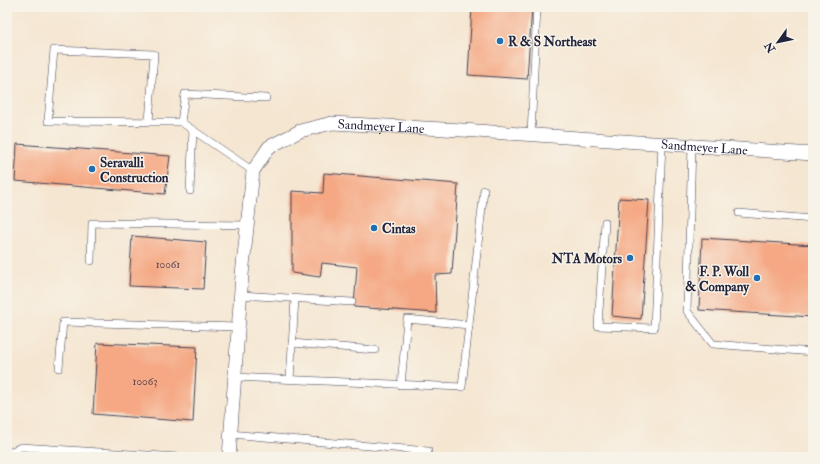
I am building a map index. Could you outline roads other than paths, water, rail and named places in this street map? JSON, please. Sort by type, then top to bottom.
[{"type":"street","name":"Sandmeyer Lane","points":[[229,457],[240,294],[253,171],[269,147],[300,131],[332,123],[813,154]]},
{"type":"lane","points":[[531,135],[537,7]]},
{"type":"lane","points":[[149,122],[154,54],[54,50],[48,121],[149,122],[182,122],[253,171]]},
{"type":"lane","points":[[182,122],[185,94],[266,98]]},
{"type":"lane","points":[[190,191],[193,130]]},
{"type":"lane","points":[[605,222],[598,326],[654,328],[662,144]]},
{"type":"lane","points":[[692,146],[687,311],[713,344],[813,352]]},
{"type":"lane","points":[[234,377],[462,387],[484,190]]},
{"type":"lane","points":[[739,213],[813,219]]},
{"type":"lane","points":[[91,260],[92,223],[247,225]]},
{"type":"lane","points":[[240,294],[352,302]]},
{"type":"lane","points":[[290,379],[295,299]]},
{"type":"lane","points":[[401,385],[407,320],[469,326]]},
{"type":"lane","points":[[59,368],[63,322],[238,327]]},
{"type":"lane","points":[[292,343],[375,350]]},
{"type":"lane","points":[[230,434],[428,451]]},
{"type":"lane","points":[[7,457],[8,454],[21,447],[178,457]]},
{"type":"place","name":"R & S Northeast","points":[[500,41]]},
{"type":"place","name":"Seravalli Construction","points":[[92,169]]},
{"type":"place","name":"Cintas","points":[[374,228]]},
{"type":"place","name":"NTA Motors","points":[[630,258]]},
{"type":"place","name":"F. P. Woll & Company","points":[[757,278]]}]
